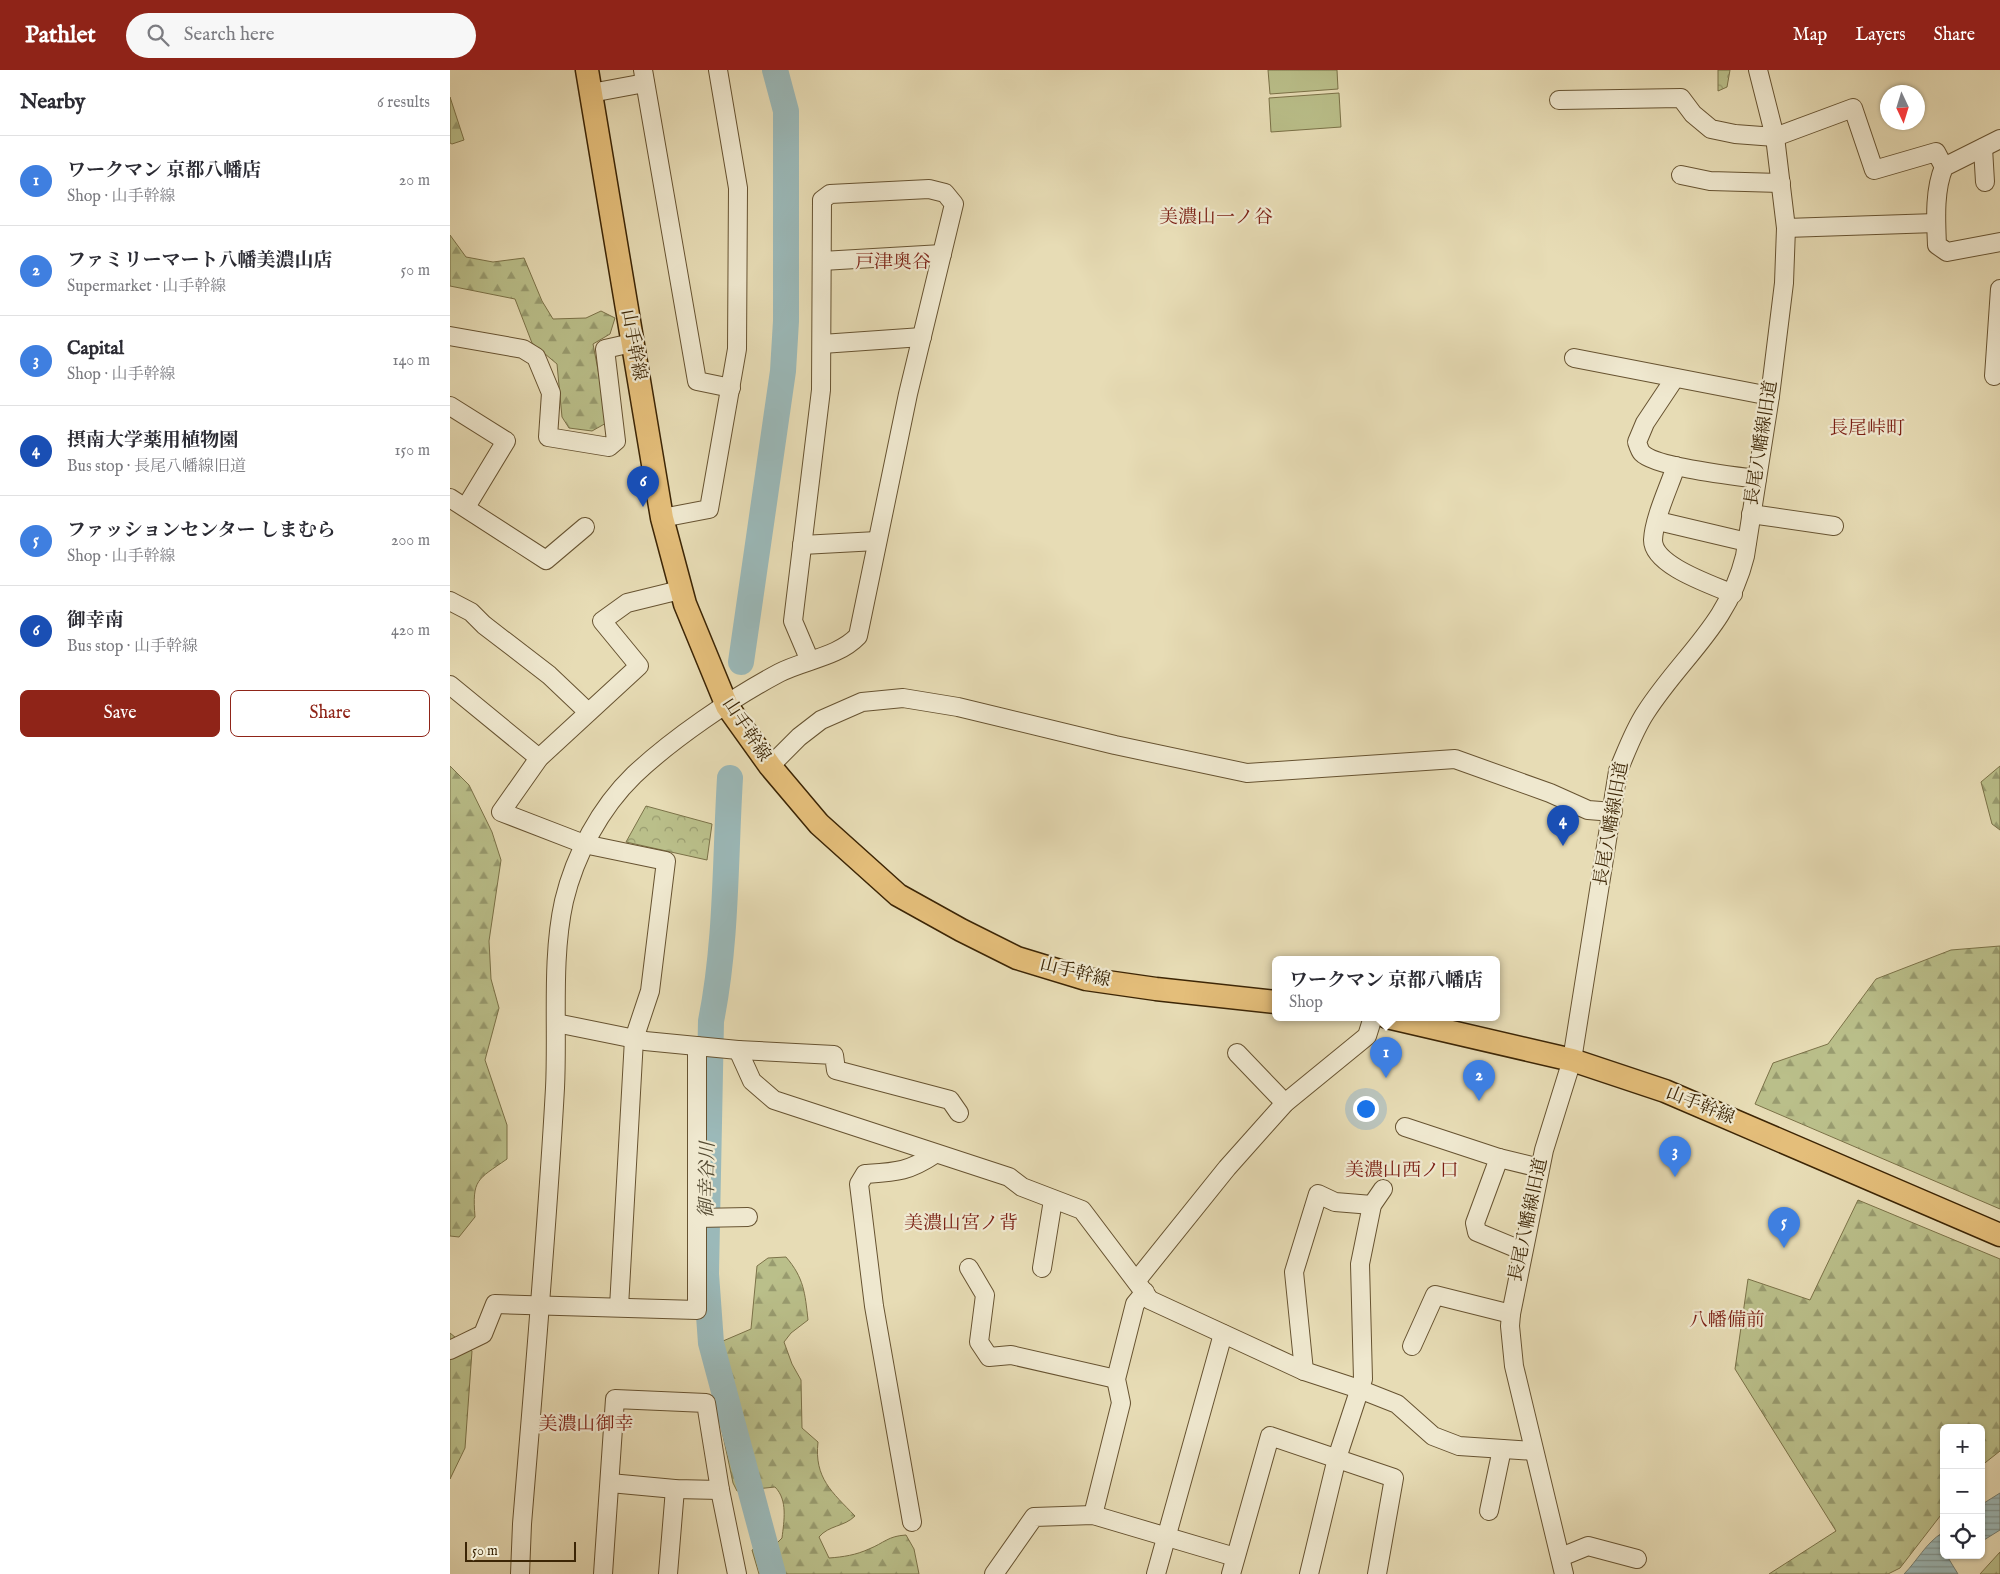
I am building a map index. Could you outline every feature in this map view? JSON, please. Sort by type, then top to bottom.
[{"type":"main road","name":"山手幹線","points":[[587,70],[662,518],[680,590],[727,706],[770,766],[819,824],[898,895],[1017,958],[1086,979],[1272,1002]]},
{"type":"main road","name":"山手幹線","points":[[1404,1021],[1572,1060],[1665,1091],[1732,1118],[2000,1235]]},
{"type":"street","points":[[662,518],[709,509],[737,349],[738,188],[718,70]]},
{"type":"street","name":"長尾八幡線旧道","points":[[1562,1566],[1514,1366],[1510,1326],[1511,1314],[1540,1168],[1572,1060],[1613,812],[1618,771],[1635,730],[1647,710],[1709,632],[1733,594],[1739,581],[1747,542],[1770,396],[1784,283],[1786,228],[1775,138],[1758,70]]},
{"type":"street","points":[[591,93],[644,76],[697,381],[731,388]]},
{"type":"street","points":[[1559,100],[1681,98],[1693,114],[1711,129],[1735,134],[1775,138],[1853,108],[1874,170],[1936,152],[1944,167]]},
{"type":"street","points":[[2000,139],[1944,167],[1941,175],[1936,223],[1937,245],[1947,252],[2000,242]]},
{"type":"street","points":[[1982,148],[1985,182]]},
{"type":"street","points":[[1681,175],[1710,180],[1781,183]]},
{"type":"street","points":[[520,1574],[522,1524],[555,1086],[557,966],[564,901],[584,844],[606,810],[633,776],[683,736],[780,673],[848,646],[858,636],[922,337],[954,204],[945,193],[929,189],[830,194],[822,200],[822,390],[793,621],[810,661]]},
{"type":"street","points":[[1786,228],[1936,223]]},
{"type":"street","points":[[822,261],[942,254]]},
{"type":"street","points":[[1994,376],[2000,289]]},
{"type":"street","points":[[450,336],[523,348],[536,357],[551,393],[548,437],[609,447],[616,441],[605,349],[632,343]]},
{"type":"street","points":[[822,344],[922,337]]},
{"type":"street","points":[[1574,358],[1770,396]]},
{"type":"street","points":[[1675,378],[1644,423],[1637,442],[1642,453],[1654,460],[1676,466],[1757,480]]},
{"type":"street","points":[[450,406],[506,441],[466,507]]},
{"type":"street","points":[[1676,466],[1653,541],[1657,552],[1668,564],[1733,594]]},
{"type":"street","points":[[450,498],[546,560],[585,527]]},
{"type":"street","points":[[1752,514],[1834,526]]},
{"type":"street","points":[[1658,521],[1747,542]]},
{"type":"street","points":[[802,545],[878,541]]},
{"type":"street","points":[[619,1307],[634,1039],[650,990],[666,862],[584,844],[501,812],[540,758],[639,666],[602,621],[627,603],[680,590]]},
{"type":"street","points":[[450,601],[471,612],[484,625],[549,674],[588,712]]},
{"type":"street","points":[[450,685],[540,758]]},
{"type":"street","points":[[770,766],[799,737],[821,720],[862,702],[904,698],[958,707],[1115,745],[1247,773],[1454,759],[1550,793],[1588,810],[1613,812]]},
{"type":"street","points":[[1093,1515],[1120,1403],[1116,1379],[1141,1286],[1227,1168],[1285,1103],[1367,1036],[1372,1021]]},
{"type":"street","points":[[556,1024],[634,1039],[700,1047],[834,1055],[836,1070],[950,1100],[959,1113]]},
{"type":"street","points":[[450,1350],[483,1334],[495,1304],[540,1303],[697,1310],[704,1219],[700,1047]]},
{"type":"street","points":[[730,1049],[752,1081],[774,1100],[1009,1177],[1022,1187],[1082,1210],[1150,1300],[1304,1371],[1397,1404],[1433,1436],[1459,1446],[1534,1451]]},
{"type":"street","points":[[1238,1053],[1285,1103]]},
{"type":"street","points":[[1405,1127],[1499,1158],[1540,1168]]},
{"type":"street","points":[[912,1522],[874,1306],[858,1184],[865,1174],[901,1172],[935,1154]]},
{"type":"street","points":[[1499,1158],[1474,1223],[1477,1232],[1523,1251]]},
{"type":"street","points":[[1309,1574],[1337,1458],[1363,1379],[1360,1264],[1372,1205],[1383,1189]]},
{"type":"street","points":[[1304,1371],[1294,1272],[1318,1194],[1335,1202],[1372,1205]]},
{"type":"street","points":[[1042,1268],[1053,1200]]},
{"type":"street","points":[[704,1219],[748,1217]]},
{"type":"street","points":[[969,1268],[985,1296],[979,1342],[989,1357],[1011,1355],[1116,1379]]},
{"type":"street","points":[[1412,1346],[1435,1295],[1511,1314]]},
{"type":"street","points":[[1156,1574],[1223,1334]]},
{"type":"street","points":[[603,1574],[615,1399],[706,1403],[720,1490],[737,1574]]},
{"type":"street","points":[[994,1574],[1034,1516],[1093,1515],[1166,1536],[1233,1566],[1270,1436],[1394,1478],[1377,1574]]},
{"type":"street","points":[[1489,1511],[1502,1450]]},
{"type":"street","points":[[610,1483],[675,1489],[720,1490]]},
{"type":"street","points":[[668,1574],[675,1489]]},
{"type":"street","points":[[1562,1566],[1588,1546],[1637,1559]]},
{"type":"green space","points":[[1268,70],[1337,70],[1338,89],[1270,94]]},
{"type":"green space","points":[[1718,70],[1730,70],[1727,87],[1718,91]]},
{"type":"green space","points":[[1339,93],[1341,127],[1271,132],[1269,98]]},
{"type":"green space","points":[[450,97],[464,140],[452,144],[450,143]]},
{"type":"green space","points":[[450,235],[466,257],[493,262],[524,258],[542,301],[553,319],[586,318],[601,311],[615,318],[610,334],[593,344],[608,422],[592,431],[569,428],[562,417],[557,364],[532,343],[515,299],[450,286]]},
{"type":"green space","points":[[450,766],[469,785],[492,832],[501,860],[489,941],[491,979],[499,1008],[485,1060],[507,1125],[507,1159],[479,1182],[475,1195],[475,1217],[459,1237],[450,1236]]},
{"type":"green space","points":[[2000,766],[2000,830],[1992,824],[1981,782]]},
{"type":"green space","points":[[646,806],[712,824],[707,860],[626,842]]},
{"type":"green space","points":[[2000,946],[2000,1209],[1755,1104],[1773,1063],[1828,1044],[1876,979],[1951,950]]},
{"type":"green space","points":[[1858,1200],[2000,1259],[2000,1451],[1985,1463],[1985,1424],[1940,1424],[1940,1516],[1900,1568],[1888,1574],[1769,1574],[1836,1531],[1735,1369],[1748,1279],[1810,1300]]},
{"type":"green space","points":[[786,1257],[797,1272],[803,1286],[808,1320],[791,1333],[784,1342],[792,1364],[801,1380],[802,1428],[818,1442],[817,1455],[826,1484],[855,1516],[851,1520],[827,1530],[819,1537],[829,1558],[859,1553],[890,1538],[906,1535],[914,1549],[919,1574],[759,1574],[752,1550],[759,1547],[774,1546],[782,1538],[783,1504],[782,1498],[775,1487],[737,1491],[733,1483],[721,1426],[723,1341],[751,1329],[757,1266],[768,1258]]},
{"type":"green space","points":[[450,1333],[472,1351],[465,1448],[450,1479]]},
{"type":"green space","points":[[2000,1552],[2000,1574],[1980,1574]]},
{"type":"water","points":[[2000,1493],[2000,1530],[1985,1539],[1985,1514],[1985,1502]]},
{"type":"water","points":[[1940,1534],[1940,1559],[1949,1559],[1958,1574],[1904,1574],[1926,1547]]},
{"type":"waterway","points":[[741,662],[783,371],[786,321],[786,111],[775,70]]},
{"type":"waterway","name":"御幸谷川","points":[[730,778],[723,930],[711,1021],[706,1274],[711,1343],[773,1574]]},
{"type":"place","name":"御幸南","points":[[643,507]]},
{"type":"place","name":"摂南大学薬用植物園","points":[[1563,846]]},
{"type":"place","name":"ワークマン 京都八幡店","points":[[1386,1078]]},
{"type":"place","name":"ファミリーマート八幡美濃山店","points":[[1479,1101]]},
{"type":"place","name":"Capital","points":[[1675,1177]]},
{"type":"place","name":"ファッションセンター しまむら","points":[[1784,1248]]},
{"type":"district","name":"美濃山一ノ谷","points":[[1216,218]]},
{"type":"district","name":"戸津奥谷","points":[[893,263]]},
{"type":"district","name":"長尾峠町","points":[[1867,429]]},
{"type":"district","name":"美濃山西ノ口","points":[[1402,1171]]},
{"type":"district","name":"美濃山宮ノ背","points":[[961,1224]]},
{"type":"district","name":"八幡備前","points":[[1727,1321]]},
{"type":"district","name":"美濃山御幸","points":[[586,1425]]}]
